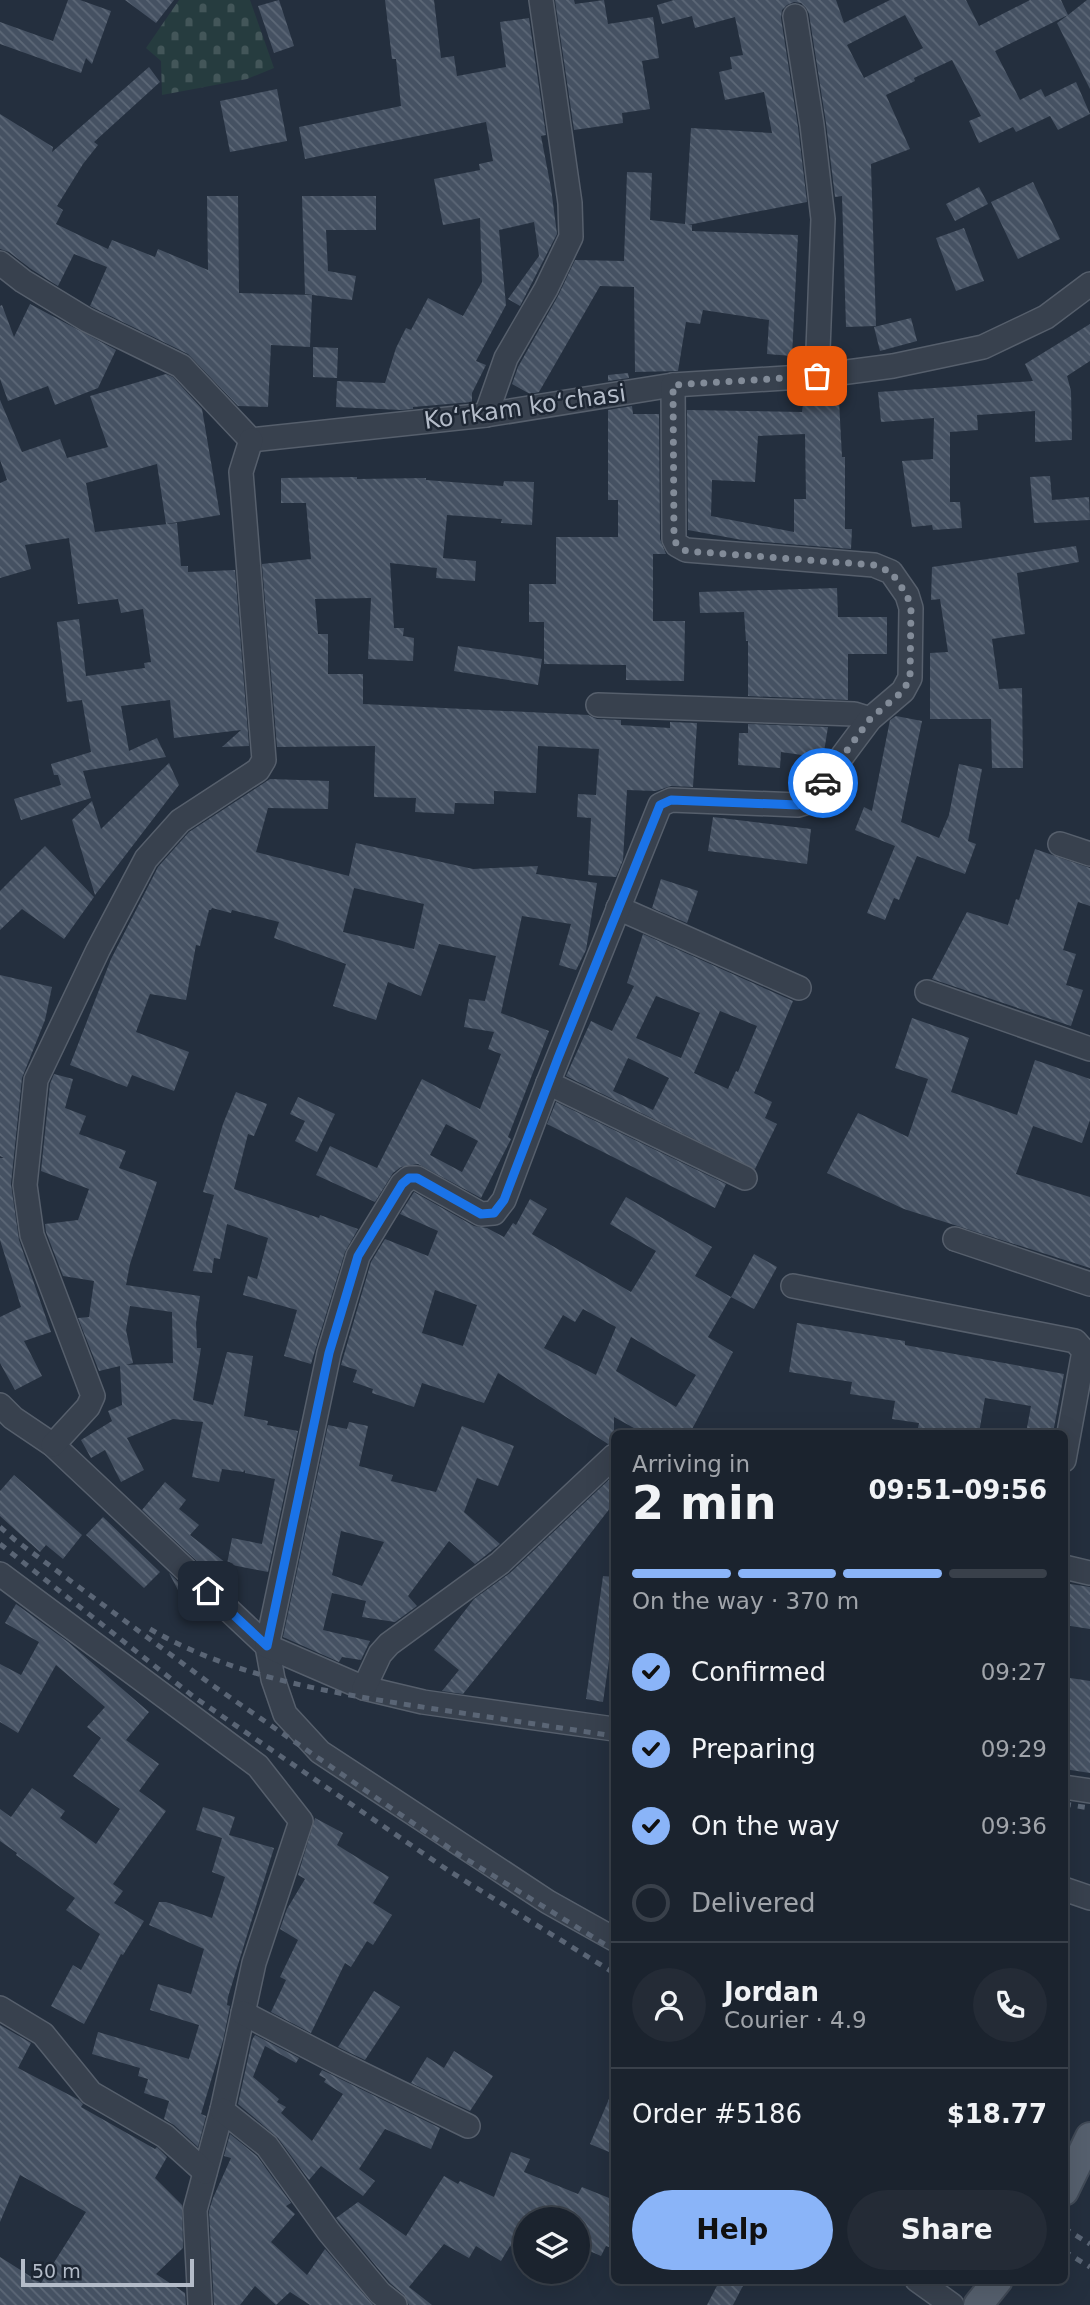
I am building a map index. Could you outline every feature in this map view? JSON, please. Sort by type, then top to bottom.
[{"type":"main road","points":[[1068,2179],[1079,2147]]},
{"type":"main road","points":[[978,2305],[995,2284]]},
{"type":"street","points":[[485,415],[506,358],[546,289],[571,237],[570,203],[541,0]]},
{"type":"street","points":[[795,16],[812,124],[822,219],[817,376]]},
{"type":"street","points":[[0,263],[23,281],[87,320],[181,366],[251,440],[241,472],[264,760],[258,770],[180,821],[146,859],[98,950],[36,1080],[25,1185],[32,1236],[93,1396],[88,1407],[53,1445]]},
{"type":"street","name":"Koʻrkam koʻchasi","points":[[251,440],[485,415],[673,385],[817,376],[893,366],[983,347],[1046,317],[1090,284]]},
{"type":"street","points":[[611,1938],[548,1902],[320,1752],[285,1714],[273,1679],[267,1646],[329,1353],[358,1256],[402,1184],[409,1178],[417,1178],[481,1214],[494,1213],[504,1200],[660,805],[671,800],[798,805],[808,802],[870,719],[903,691],[910,678],[911,608],[907,595],[891,572],[874,565],[686,551],[677,545],[674,539],[673,385]]},
{"type":"street","points":[[598,705],[854,714],[870,719]]},
{"type":"street","points":[[1060,844],[1090,853]]},
{"type":"street","points":[[618,908],[799,988]]},
{"type":"street","points":[[927,992],[1090,1049]]},
{"type":"street","points":[[548,1083],[745,1178]]},
{"type":"street","points":[[955,1239],[1090,1284]]},
{"type":"street","points":[[793,1286],[1075,1341],[1084,1351],[1068,1438]]},
{"type":"street","points":[[0,1405],[13,1418],[53,1445],[267,1646],[364,1689],[424,1702],[611,1729]]},
{"type":"street","points":[[364,1689],[380,1654],[389,1644],[500,1563],[611,1459]]},
{"type":"street","points":[[1068,1568],[1090,1573]]},
{"type":"street","points":[[0,1574],[258,1766],[301,1821],[254,1963],[222,2110],[195,2210],[200,2305]]},
{"type":"street","points":[[1068,1788],[1090,1791]]},
{"type":"street","points":[[1068,1890],[1090,1898]]},
{"type":"street","points":[[0,2008],[43,2034],[91,2093],[164,2136],[205,2172]]},
{"type":"street","points":[[243,2013],[468,2126]]},
{"type":"street","points":[[222,2110],[267,2146],[329,2232],[380,2293],[395,2305]]},
{"type":"street","points":[[923,2284],[952,2305]]},
{"type":"green space","points":[[179,0],[250,0],[274,68],[247,79],[162,95],[161,61],[146,48]]},
{"type":"building","points":[[68,0],[80,0],[111,11],[92,64],[86,58],[81,73],[0,44],[0,22],[53,41]]},
{"type":"building","points":[[125,0],[174,0],[156,23]]},
{"type":"building","points":[[279,0],[294,46],[274,53],[258,6]]},
{"type":"building","points":[[385,0],[434,0],[441,58],[454,56],[457,76],[506,67],[500,22],[529,18],[546,135],[541,136],[557,234],[520,306],[508,299],[539,256],[534,222],[499,230],[506,305],[476,361],[486,365],[472,393],[472,402],[402,410],[336,407],[337,381],[385,383],[396,348],[406,328],[411,330],[428,298],[463,316],[482,282],[480,218],[443,225],[434,179],[480,170],[479,164],[493,161],[486,122],[305,159],[299,127],[401,106]]},
{"type":"building","points":[[555,0],[574,0],[575,4],[604,0],[608,24],[653,17],[659,58],[642,61],[650,109],[622,113],[623,123],[574,130]]},
{"type":"building","points":[[674,0],[836,0],[844,23],[890,0],[966,0],[979,26],[1030,0],[1061,0],[1068,15],[995,51],[1020,100],[1041,89],[1045,97],[1076,82],[1090,114],[1058,130],[1050,116],[1016,132],[1013,127],[979,143],[969,121],[981,116],[952,60],[886,95],[910,149],[871,164],[876,326],[846,327],[842,196],[835,197],[809,14],[801,3],[787,5],[782,10],[781,18],[807,202],[688,225],[692,225],[692,231],[798,235],[792,356],[767,354],[769,320],[703,310],[700,324],[686,322],[678,371],[635,372],[634,287],[600,286],[539,392],[530,394],[512,384],[518,367],[575,260],[624,261],[627,172],[652,173],[650,220],[685,224],[691,128],[772,133],[764,92],[725,100],[719,72],[732,69],[730,57],[743,55],[735,17],[695,28],[692,16],[662,24],[657,5]],"holes":[[[905,15],[923,48],[864,78],[847,45]]]},
{"type":"building","points":[[1090,0],[1090,89],[1057,23]]},
{"type":"building","points":[[149,67],[160,82],[94,142],[98,145],[57,206],[63,210],[56,224],[108,249],[112,240],[155,257],[158,249],[208,270],[207,196],[238,196],[239,293],[312,295],[310,347],[271,345],[268,407],[238,406],[188,354],[90,306],[107,267],[74,254],[58,286],[9,252],[0,249],[0,114],[53,147],[52,152]]},
{"type":"building","points":[[277,89],[287,141],[230,152],[220,101]]},
{"type":"building","points":[[1033,182],[1060,239],[1018,259],[991,202]]},
{"type":"building","points":[[979,187],[988,204],[955,221],[946,204]]},
{"type":"building","points":[[302,196],[376,196],[376,230],[326,230],[328,271],[356,276],[352,300],[305,294]]},
{"type":"building","points":[[964,228],[984,281],[956,291],[936,238]]},
{"type":"building","points":[[30,304],[116,350],[98,388],[55,405],[48,386],[8,401],[0,379],[0,306],[2,305],[14,337]]},
{"type":"building","points":[[911,318],[917,341],[880,351],[874,327]]},
{"type":"building","points":[[1090,324],[1090,361],[1067,376],[1071,391],[1072,440],[1035,442],[1035,411],[977,415],[978,430],[950,432],[950,502],[960,502],[962,528],[933,530],[932,525],[912,527],[902,461],[933,459],[934,418],[881,422],[878,392],[1033,381],[1025,364]]},
{"type":"building","points":[[313,347],[338,348],[337,378],[313,377]]},
{"type":"building","points":[[628,373],[629,378],[608,381],[608,375]]},
{"type":"building","points":[[166,374],[173,377],[202,409],[220,515],[166,524],[157,464],[86,483],[95,532],[177,523],[181,566],[188,566],[188,572],[235,570],[249,746],[222,747],[241,730],[174,738],[170,700],[121,706],[129,751],[157,738],[166,757],[83,771],[91,798],[21,820],[14,799],[61,785],[51,764],[91,752],[82,700],[67,702],[57,622],[79,619],[86,676],[145,668],[144,663],[151,662],[143,609],[121,613],[118,599],[78,604],[69,538],[25,545],[31,569],[0,578],[0,483],[7,480],[0,460],[0,400],[22,452],[60,439],[67,458],[108,447],[90,396]]},
{"type":"building","points":[[839,401],[842,457],[845,457],[845,529],[852,529],[851,549],[742,540],[688,530],[687,410],[802,412],[803,403]],"holes":[[[805,434],[806,499],[794,499],[794,532],[711,516],[712,480],[755,482],[758,436]]]},
{"type":"building","points":[[632,406],[633,414],[659,414],[660,539],[666,554],[653,554],[653,621],[685,621],[684,681],[626,680],[626,665],[544,664],[544,622],[529,622],[529,584],[556,584],[556,537],[618,537],[618,500],[608,500],[608,410]]},
{"type":"building","points":[[1050,476],[1052,500],[1089,497],[1090,520],[1034,523],[1030,477]]},
{"type":"building","points":[[281,478],[426,478],[503,486],[504,481],[534,482],[532,525],[501,523],[502,519],[447,515],[443,558],[476,561],[475,581],[436,578],[437,568],[390,563],[394,628],[404,628],[403,636],[414,638],[413,661],[368,659],[371,598],[315,599],[318,634],[328,634],[328,674],[363,674],[363,704],[588,715],[597,719],[621,720],[621,725],[670,728],[670,722],[697,723],[693,787],[671,786],[656,791],[627,790],[623,860],[616,877],[588,875],[591,818],[577,817],[578,794],[596,795],[599,749],[538,746],[536,793],[494,791],[494,804],[455,803],[454,814],[415,812],[416,798],[374,797],[375,746],[277,747],[262,564],[311,559],[306,503],[281,503]]},
{"type":"building","points":[[1076,546],[1079,562],[1017,573],[1025,634],[992,639],[999,689],[1022,688],[1023,768],[992,768],[991,719],[930,719],[930,653],[948,652],[940,599],[931,600],[932,567]]},
{"type":"building","points":[[837,588],[838,617],[887,617],[887,654],[848,654],[848,700],[748,696],[748,641],[744,612],[700,613],[699,592]]},
{"type":"building","points":[[458,646],[542,659],[538,685],[454,671]]},
{"type":"building","points":[[896,716],[922,721],[901,822],[939,838],[949,815],[959,764],[982,769],[968,841],[976,844],[965,874],[917,856],[899,900],[894,898],[885,920],[867,913],[895,846],[855,830],[864,807],[872,811],[890,720]]},
{"type":"building","points":[[748,724],[828,727],[823,758],[781,752],[780,768],[738,765],[739,733],[748,733]]},
{"type":"building","points":[[169,763],[179,785],[95,895],[72,820],[92,801],[101,829]]},
{"type":"building","points":[[270,779],[329,781],[328,809],[268,808],[256,852],[349,876],[356,843],[473,869],[538,866],[536,874],[597,883],[586,950],[576,970],[559,965],[571,924],[522,916],[501,1013],[549,1031],[508,1137],[511,1139],[481,1198],[418,1164],[401,1167],[393,1173],[375,1202],[316,1175],[330,1146],[377,1168],[422,1079],[480,1109],[501,1054],[488,1049],[494,1032],[464,1027],[469,999],[485,1001],[496,956],[439,944],[421,996],[388,982],[376,1020],[333,1006],[346,964],[274,938],[279,922],[232,910],[231,913],[212,908],[209,910],[200,946],[196,945],[186,1000],[150,994],[136,1032],[189,1052],[174,1091],[132,1075],[127,1087],[70,1065],[111,959],[158,867],[189,832]],"holes":[[[354,888],[424,904],[414,949],[343,932]],[[446,1124],[478,1141],[462,1172],[430,1155]]]},
{"type":"building","points":[[713,817],[811,829],[807,864],[708,851]]},
{"type":"building","points":[[45,846],[94,897],[64,939],[22,909],[0,930],[0,891]]},
{"type":"building","points":[[1035,849],[1090,868],[1090,906],[1078,902],[1063,950],[1076,954],[1066,985],[1083,990],[1071,1026],[932,979],[967,912],[1008,925]]},
{"type":"building","points":[[661,879],[698,891],[687,923],[652,908]]},
{"type":"building","points":[[643,934],[793,1001],[754,1093],[772,1102],[765,1118],[777,1124],[755,1169],[566,1076],[591,1021],[612,1031],[634,986],[627,983]],"holes":[[[656,996],[700,1013],[681,1058],[636,1038]],[[720,1011],[757,1026],[728,1089],[694,1073]],[[628,1058],[669,1078],[653,1110],[613,1091]]]},
{"type":"building","points":[[0,975],[52,987],[45,1020],[22,1078],[11,1184],[19,1240],[51,1332],[24,1341],[42,1376],[15,1390],[0,1363],[0,1317],[21,1307],[0,1240],[0,1158],[4,1158],[0,1156]]},
{"type":"building","points":[[912,1018],[969,1038],[951,1092],[1017,1115],[1035,1060],[1090,1079],[1090,1120],[1082,1143],[1033,1126],[1016,1174],[1090,1197],[1090,1268],[904,1209],[827,1173],[858,1113],[908,1137],[928,1079],[895,1068]]},
{"type":"building","points":[[54,1074],[73,1079],[65,1108],[86,1116],[79,1134],[126,1151],[119,1168],[157,1182],[130,1264],[126,1285],[200,1296],[196,1323],[197,1348],[201,1348],[193,1400],[213,1405],[227,1352],[253,1356],[244,1416],[268,1421],[267,1425],[298,1431],[268,1572],[227,1564],[232,1538],[262,1544],[275,1479],[245,1473],[245,1470],[222,1469],[219,1482],[192,1477],[203,1422],[173,1419],[127,1438],[144,1470],[121,1482],[105,1450],[91,1458],[81,1440],[112,1421],[108,1411],[122,1405],[120,1366],[99,1371],[78,1318],[89,1317],[94,1281],[63,1276],[46,1232],[45,1224],[78,1220],[89,1189],[41,1171],[50,1084]],"holes":[[[130,1306],[172,1312],[173,1363],[126,1365],[133,1363],[126,1330]]]},
{"type":"building","points":[[236,1092],[267,1104],[254,1136],[248,1134],[234,1189],[358,1229],[345,1252],[311,1364],[284,1356],[297,1310],[243,1295],[248,1276],[257,1279],[268,1238],[227,1224],[220,1259],[214,1258],[212,1273],[193,1271],[214,1195],[203,1192],[223,1124]]},
{"type":"building","points":[[298,1097],[335,1114],[317,1152],[295,1141],[305,1121],[290,1114]]},
{"type":"building","points":[[556,1102],[726,1184],[715,1208],[547,1124]]},
{"type":"building","points":[[414,1192],[474,1226],[487,1228],[504,1237],[513,1223],[516,1225],[530,1199],[547,1209],[532,1234],[631,1292],[656,1251],[610,1224],[626,1197],[712,1247],[695,1276],[731,1297],[708,1337],[733,1352],[692,1430],[638,1430],[614,1417],[614,1430],[611,1430],[611,1443],[608,1444],[498,1373],[484,1403],[422,1383],[414,1407],[372,1393],[373,1389],[353,1382],[357,1370],[341,1365],[371,1262],[385,1239],[428,1256],[438,1231],[400,1214]],"holes":[[[435,1290],[477,1305],[463,1346],[422,1333]],[[583,1309],[616,1327],[596,1375],[544,1348],[563,1315],[575,1322]],[[631,1337],[696,1375],[676,1407],[616,1371]]]},
{"type":"building","points":[[754,1254],[777,1267],[754,1309],[731,1297]]},
{"type":"building","points":[[797,1323],[905,1341],[905,1345],[1064,1374],[1054,1430],[1027,1430],[1031,1406],[985,1398],[980,1430],[918,1430],[919,1423],[892,1419],[895,1401],[850,1394],[852,1382],[789,1372]]},
{"type":"building","points":[[349,1422],[368,1426],[359,1466],[393,1475],[391,1481],[436,1492],[462,1426],[514,1446],[498,1486],[477,1478],[464,1512],[500,1544],[475,1564],[449,1541],[408,1596],[417,1606],[395,1622],[362,1617],[366,1601],[332,1593],[323,1630],[370,1641],[361,1660],[342,1657],[339,1662],[283,1637],[328,1425],[347,1429]],"holes":[[[341,1531],[384,1542],[362,1586],[332,1575]]]},
{"type":"building","points":[[14,1475],[82,1535],[63,1559],[46,1545],[40,1552],[0,1516],[0,1491]]},
{"type":"building","points":[[611,1478],[611,1507],[549,1587],[463,1694],[442,1691],[459,1670],[434,1650],[474,1599],[510,1573]]},
{"type":"building","points":[[165,1482],[186,1500],[179,1509],[199,1525],[190,1535],[226,1563],[215,1578],[142,1510]]},
{"type":"building","points":[[103,1517],[160,1572],[144,1588],[86,1535]]},
{"type":"building","points":[[169,1573],[197,1600],[189,1611]]},
{"type":"building","points":[[603,1576],[611,1577],[611,1647],[603,1702],[586,1699]]},
{"type":"building","points":[[1068,1584],[1090,1587],[1090,1629],[1068,1626]]},
{"type":"building","points":[[16,1604],[68,1642],[149,1712],[126,1740],[159,1764],[139,1791],[166,1811],[113,1884],[123,1891],[114,1903],[144,1921],[123,1955],[121,1954],[84,2024],[51,2006],[73,1965],[81,1970],[100,1934],[66,1910],[75,1898],[0,1841],[0,1809],[11,1817],[32,1788],[65,1811],[60,1818],[96,1844],[120,1809],[73,1776],[101,1738],[87,1727],[105,1707],[56,1665],[18,1733],[0,1722],[0,1664],[21,1675],[39,1642],[5,1623]]},
{"type":"building","points":[[1068,1678],[1090,1681],[1090,1773],[1068,1770]]},
{"type":"building","points":[[203,1807],[235,1817],[229,1835],[274,1848],[228,1997],[227,2005],[230,2006],[223,2041],[201,2114],[206,2116],[198,2147],[164,2119],[169,2101],[144,2093],[148,2079],[138,2076],[140,2068],[92,2054],[98,2032],[189,2059],[199,2025],[150,2010],[158,1984],[191,1994],[204,1949],[149,1925],[159,1902],[212,1918],[225,1877],[212,1872],[222,1838],[196,1830]]},
{"type":"building","points":[[315,1818],[343,1833],[337,1845],[389,1877],[373,1903],[392,1915],[373,1945],[367,1941],[351,1967],[345,1963],[311,2033],[271,2012],[286,1980],[280,1977],[298,1940],[280,1929],[287,1909],[305,1879],[298,1875]]},
{"type":"building","points":[[374,1991],[400,2007],[365,2060],[338,2047]]},
{"type":"building","points":[[0,2025],[31,2043],[18,2068],[79,2100],[83,2104],[81,2107],[155,2149],[157,2147],[167,2157],[155,2178],[182,2205],[183,2248],[156,2274],[185,2293],[186,2305],[0,2305],[0,2257],[41,2283],[86,2212],[20,2175],[0,2222]]},
{"type":"building","points":[[255,2035],[299,2058],[296,2063],[265,2046],[253,2077],[279,2099],[277,2102],[286,2107],[281,2113],[312,2141],[343,2094],[324,2082],[326,2079],[319,2075],[322,2070],[440,2128],[431,2149],[385,2129],[359,2169],[375,2181],[363,2196],[321,2166],[309,2180],[278,2138],[238,2104]]},
{"type":"building","points":[[454,2051],[493,2076],[470,2111],[411,2083],[427,2057],[444,2068]]},
{"type":"building","points":[[611,2094],[611,2153],[590,2144]]},
{"type":"building","points":[[230,2134],[257,2156],[291,2203],[286,2206],[295,2214],[271,2242],[307,2275],[325,2249],[373,2305],[310,2305],[290,2292],[276,2305],[255,2286],[240,2305],[214,2305],[209,2211],[231,2158],[224,2156]]},
{"type":"building","points":[[511,2152],[530,2159],[524,2172],[578,2194],[582,2187],[611,2199],[611,2248],[606,2246],[601,2256],[590,2251],[590,2207],[513,2207],[513,2245],[501,2261],[476,2246],[469,2258],[444,2244],[409,2287],[432,2305],[409,2305],[404,2295],[390,2283],[336,2218],[358,2202],[406,2236],[444,2176],[458,2184],[460,2181],[494,2197]]},
{"type":"building","points":[[718,2284],[744,2284],[733,2305],[707,2305]]},
{"type":"railway","points":[[0,1527],[212,1685],[458,1854],[611,1948]]},
{"type":"railway","points":[[0,1544],[194,1697],[449,1871],[611,1971]]},
{"type":"railway","points":[[150,1629],[217,1660],[289,1682],[399,1703],[611,1736]]},
{"type":"railway","points":[[1068,1805],[1090,1808]]},
{"type":"railway","points":[[1068,2230],[1090,2244]]},
{"type":"railway","points":[[1068,2253],[1090,2267]]},
{"type":"way so far","points":[[817,376],[673,385],[674,539],[677,545],[686,551],[874,565],[891,572],[898,580],[911,608],[910,678],[903,691],[870,719],[823,783]]},
{"type":"route","points":[[208,1591],[267,1646],[329,1353],[358,1256],[402,1184],[409,1178],[417,1178],[481,1214],[494,1213],[504,1200],[660,805],[671,800],[798,805],[808,802],[823,783]]}]
